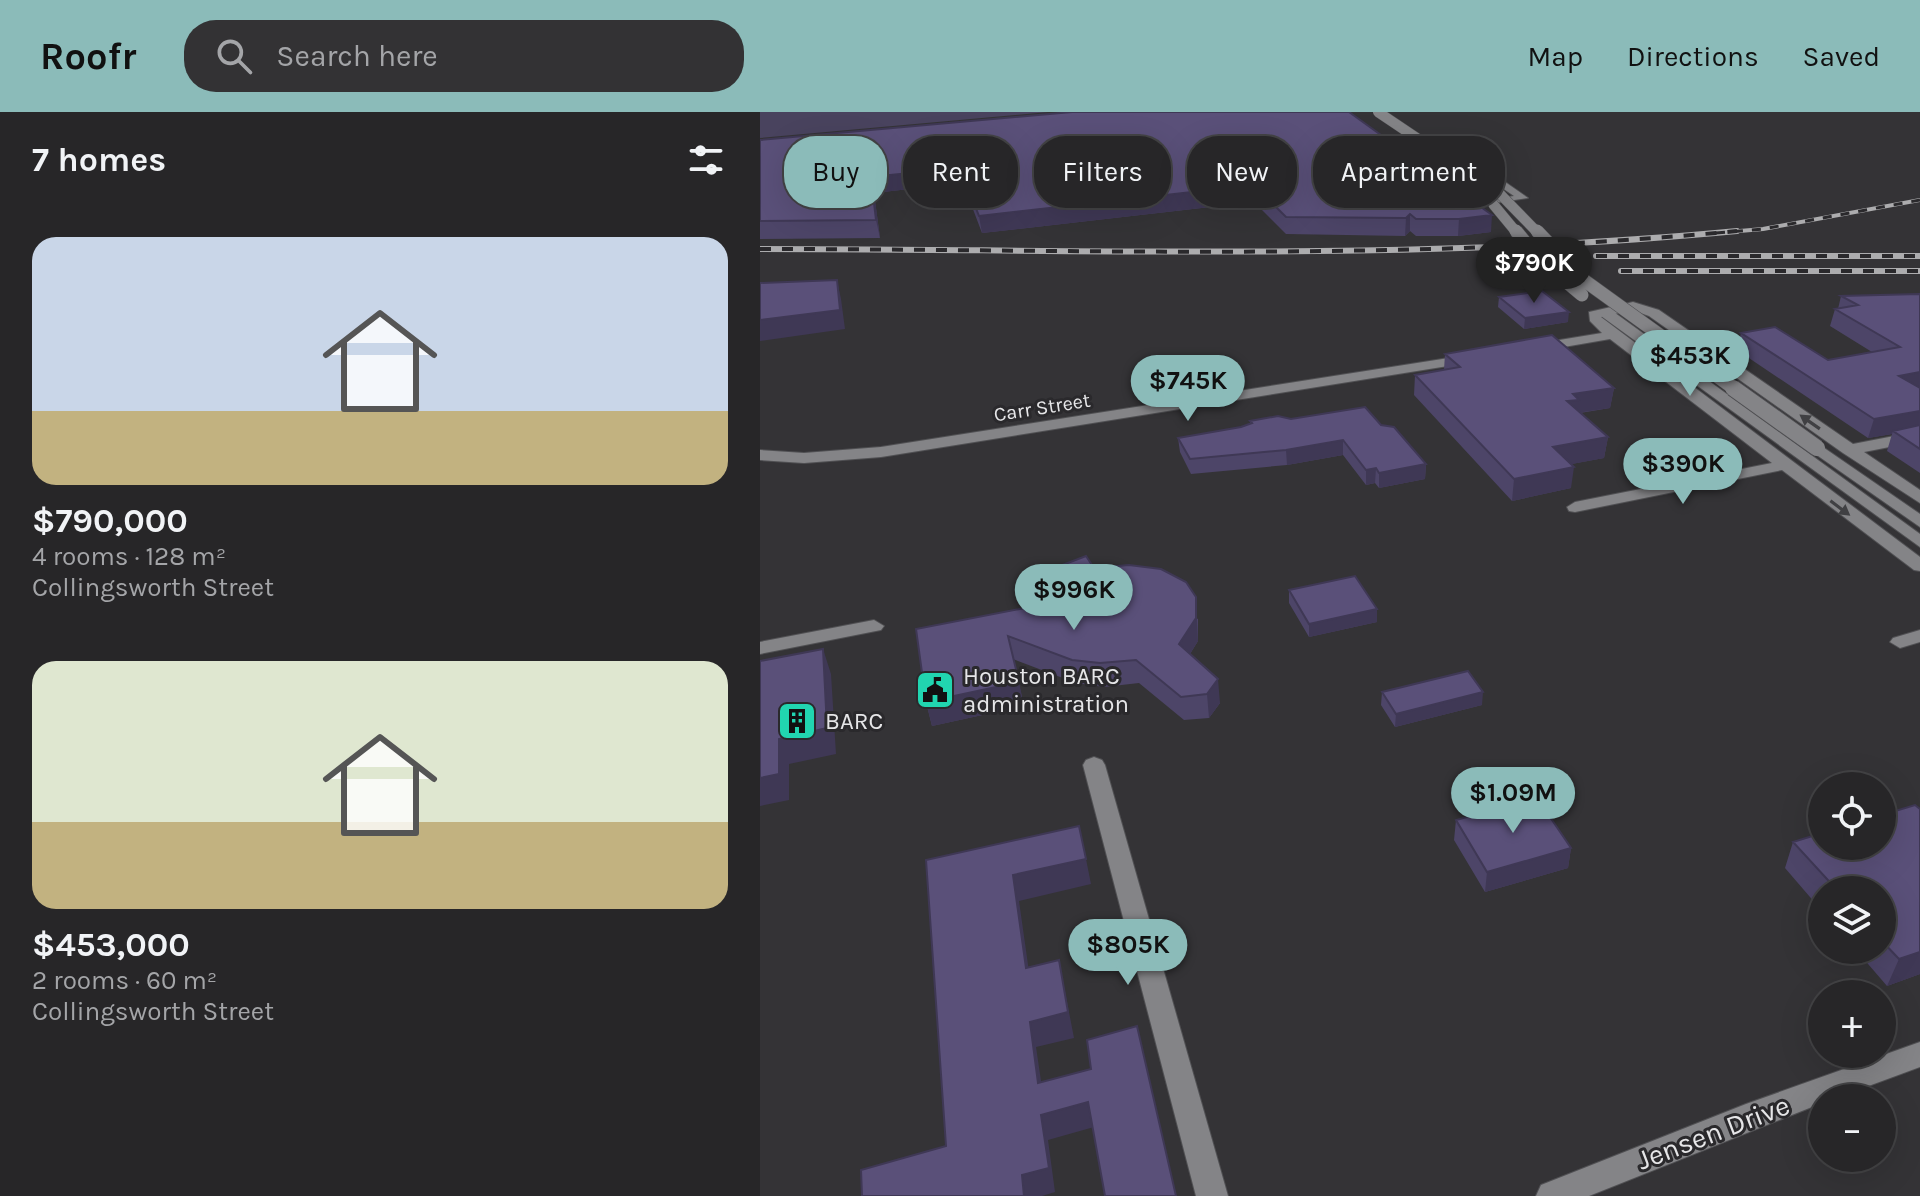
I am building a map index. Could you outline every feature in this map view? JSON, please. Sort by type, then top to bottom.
[{"type":"street","points":[[1362,112],[1489,199],[1559,277],[1920,566]]},
{"type":"street","points":[[1378,112],[1500,194],[1585,281],[1920,522]]},
{"type":"street","points":[[1505,186],[1523,198],[1505,200]]},
{"type":"street","points":[[1920,498],[1654,313],[1633,306],[1594,315],[1596,321],[1613,335],[1790,459],[1920,542]]},
{"type":"street","points":[[1515,351],[1613,335]]},
{"type":"street","name":"Carr Street","points":[[760,455],[804,458],[881,452],[1483,356]]},
{"type":"street","points":[[1849,450],[1920,436]]},
{"type":"street","points":[[1575,507],[1790,459]]},
{"type":"street","points":[[760,648],[874,626]]},
{"type":"street","points":[[1094,765],[1212,1196]]},
{"type":"street","name":"Jensen Drive","points":[[1552,1196],[1746,1118],[1920,1054]]},
{"type":"shaded area","points":[[760,112],[1048,112],[760,138]]},
{"type":"building","points":[[1072,112],[1349,112],[1382,136],[1313,136],[1313,208],[1482,208],[1492,215],[1459,219],[1416,219],[1410,214],[1406,218],[1286,217],[1277,208],[1297,208],[1297,136],[1187,136],[1187,193],[1171,194],[1171,136],[1034,136],[1034,208],[1050,208],[979,216],[976,208],[1018,208],[1018,136],[903,136],[903,174],[887,175],[887,136],[805,136]]},
{"type":"building","points":[[784,138],[784,208],[875,208],[876,220],[760,221],[760,140]]},
{"type":"building","points":[[837,280],[840,310],[760,320],[760,283]]},
{"type":"building","points":[[1542,291],[1569,312],[1525,318],[1499,297]]},
{"type":"building","points":[[1920,294],[1920,372],[1899,376],[1920,388],[1920,411],[1874,419],[1741,333],[1775,327],[1828,360],[1900,347],[1835,309],[1858,305],[1841,296]]},
{"type":"building","points":[[1552,335],[1614,388],[1573,394],[1579,400],[1567,401],[1608,437],[1553,447],[1574,467],[1514,479],[1415,375],[1460,367],[1445,354]]},
{"type":"building","points":[[1365,407],[1381,425],[1394,427],[1426,464],[1379,473],[1376,468],[1366,470],[1343,440],[1286,450],[1190,459],[1178,438],[1241,427],[1252,423],[1250,421],[1278,416],[1291,419]]},
{"type":"building","points":[[1920,425],[1920,449],[1893,431]]},
{"type":"building","points":[[1086,556],[1094,568],[1129,565],[1161,569],[1186,582],[1196,597],[1196,618],[1179,644],[1218,679],[1207,694],[1181,697],[1136,660],[1100,663],[1072,660],[1008,636],[1019,682],[926,702],[916,629],[1071,599],[1031,577]]},
{"type":"building","points":[[1355,576],[1377,609],[1309,624],[1289,590]]},
{"type":"building","name":"BARC","points":[[823,649],[827,728],[779,739],[779,774],[760,778],[760,661]]},
{"type":"building","points":[[1468,671],[1483,692],[1396,714],[1382,692]]},
{"type":"building","points":[[1537,798],[1571,848],[1487,872],[1456,820]]},
{"type":"building","points":[[1915,805],[1920,809],[1920,952],[1899,959],[1896,956],[1896,876],[1824,876],[1810,860],[1896,860],[1896,811]]},
{"type":"building","points":[[1079,826],[1086,859],[1013,875],[1026,968],[1059,960],[1068,1012],[1030,1022],[1038,1083],[1091,1069],[1087,1040],[1137,1026],[1176,1196],[1105,1196],[1088,1102],[1041,1115],[1049,1168],[1022,1175],[1024,1196],[862,1196],[861,1170],[946,1146],[926,860]]},
{"type":"building","points":[[1808,837],[1808,858],[1793,842]]},
{"type":"railway","points":[[1716,233],[1763,229],[1920,200]]},
{"type":"railway","points":[[760,249],[1371,250],[1615,241],[1737,231]]},
{"type":"railway","points":[[1596,256],[1920,256]]},
{"type":"railway","points":[[1621,271],[1920,271]]},
{"type":"place","name":"Houston BARC administration","points":[[935,690]]},
{"type":"place","name":"BARC","points":[[797,721]]}]
